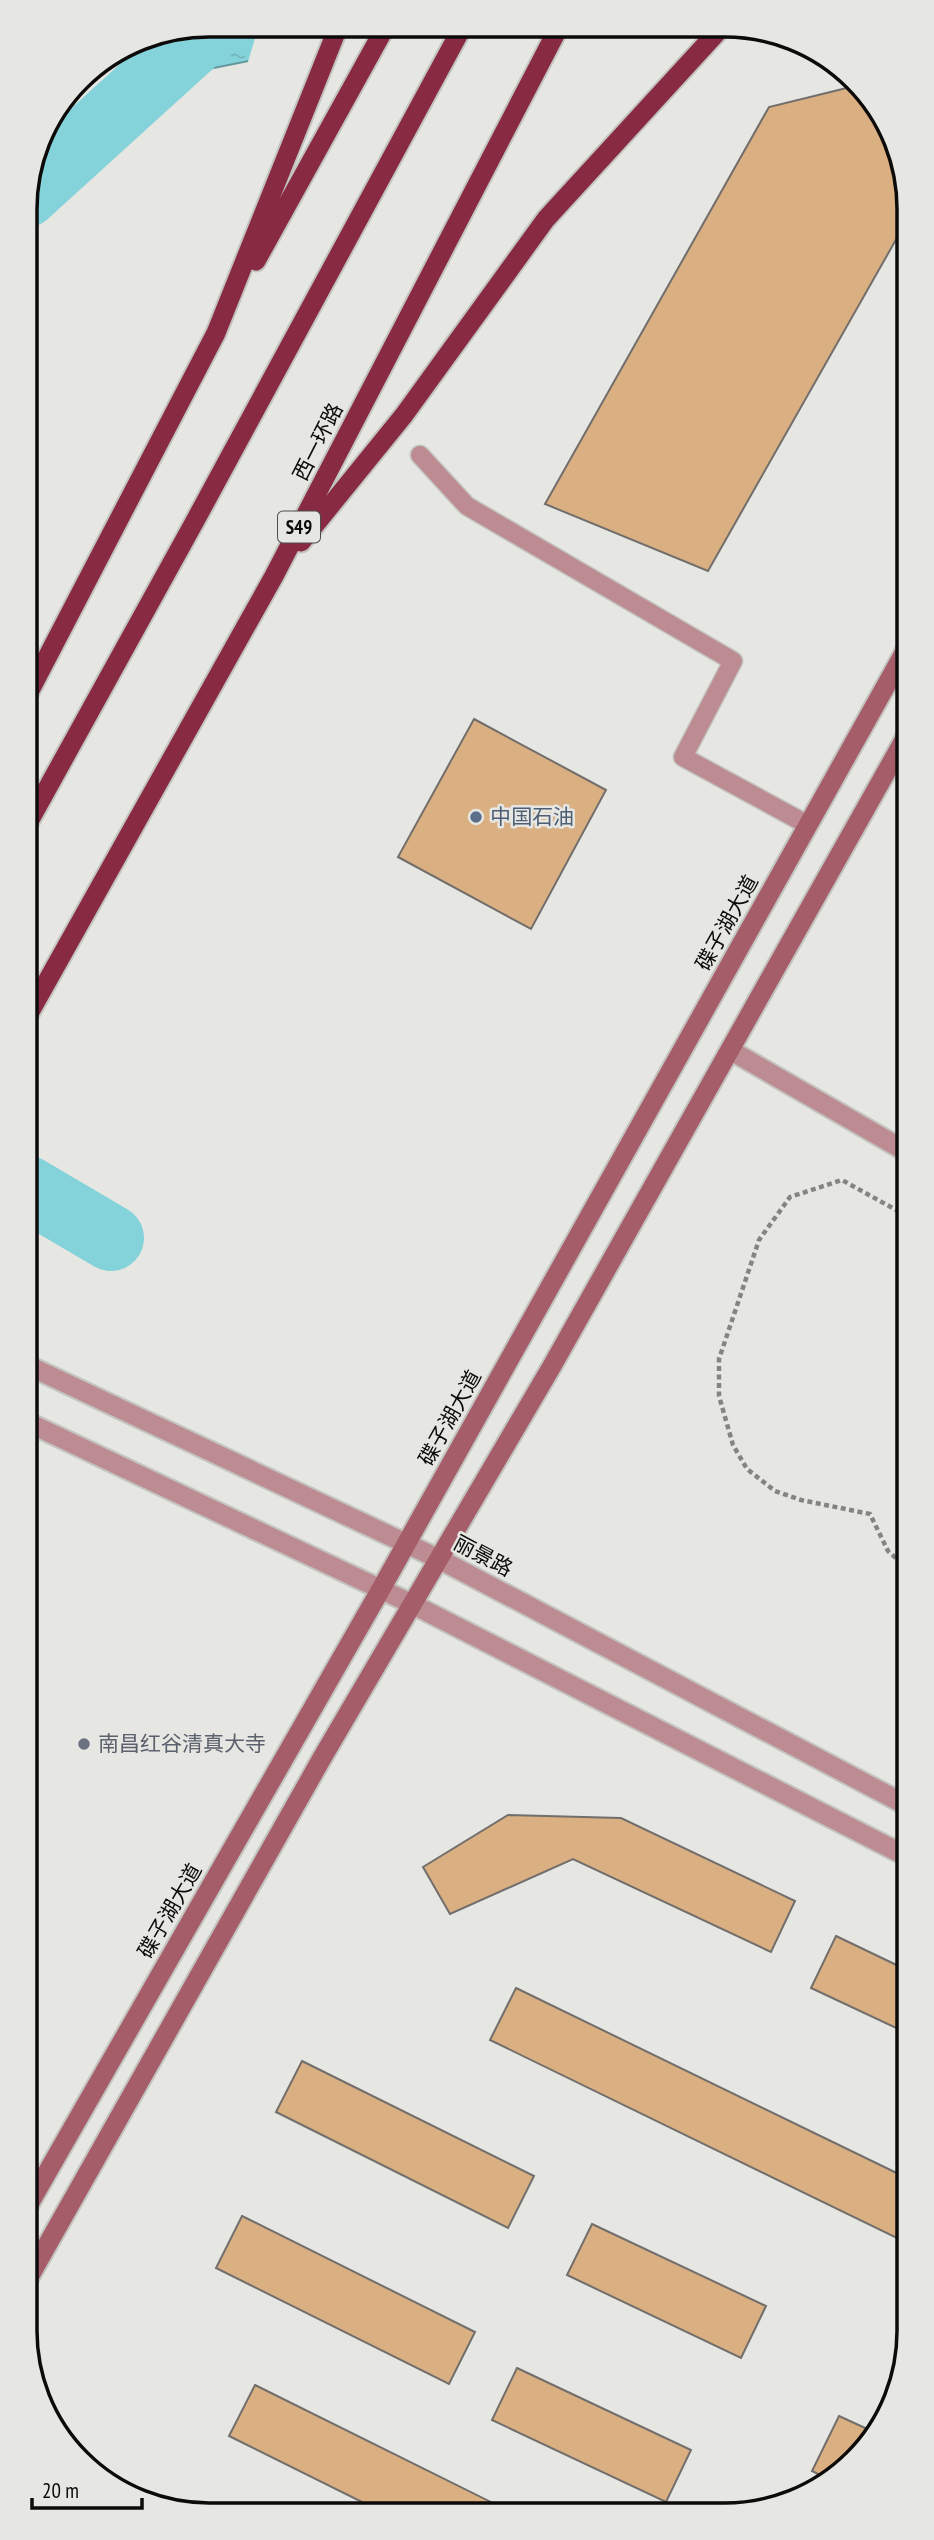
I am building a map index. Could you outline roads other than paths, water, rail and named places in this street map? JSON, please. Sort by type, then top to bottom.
[{"type":"highway","points":[[216,333],[334,37]]},
{"type":"highway","points":[[37,677],[216,333],[380,37]]},
{"type":"highway","points":[[37,807],[457,37]]},
{"type":"highway","name":"西一环路","points":[[37,999],[274,576],[554,37]]},
{"type":"highway","points":[[274,576],[404,415],[546,219],[714,37]]},
{"type":"main road","name":"碟子湖大道","points":[[37,2190],[381,1589],[897,664]]},
{"type":"main road","points":[[37,2263],[322,1758],[552,1366],[897,753]]},
{"type":"street","points":[[730,1050],[897,1146]]},
{"type":"street","name":"丽景路","points":[[37,1370],[439,1559],[897,1800]]},
{"type":"street","points":[[37,1427],[412,1604],[897,1851]]},
{"type":"lane","points":[[420,455],[467,506],[733,661],[683,757],[808,825]]},
{"type":"water","points":[[209,37],[368,37],[204,70],[179,40]]},
{"type":"waterway","points":[[39,182],[198,37]]},
{"type":"waterway","points":[[37,1194],[111,1238]]},
{"type":"place","name":"中国石油","points":[[476,817]]},
{"type":"place","name":"南昌红谷清真大寺","points":[[84,1744]]}]
